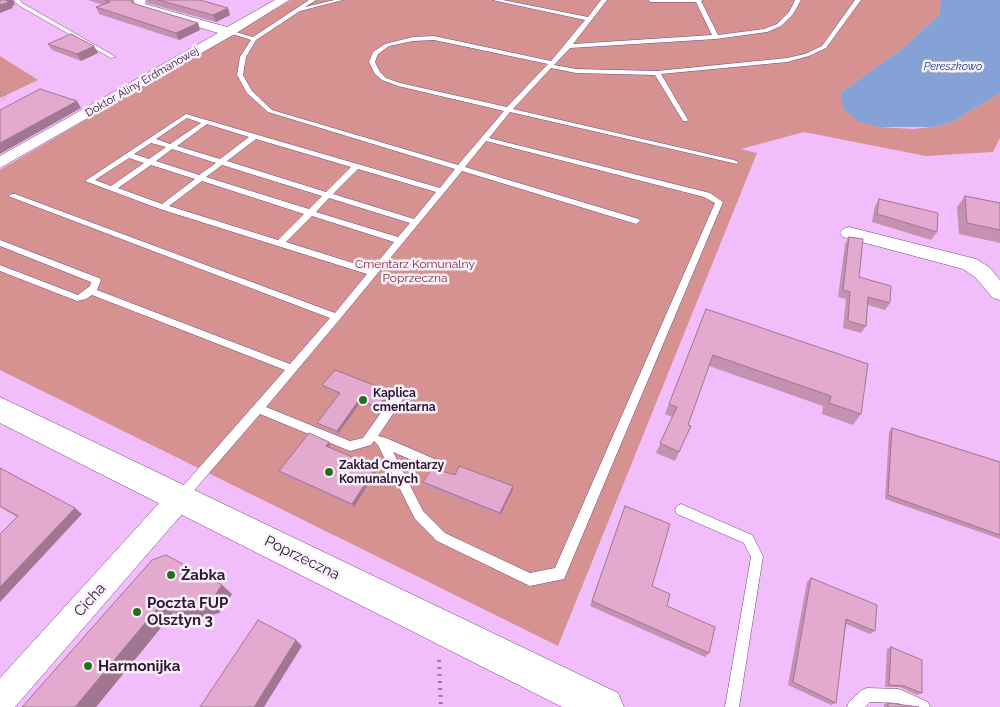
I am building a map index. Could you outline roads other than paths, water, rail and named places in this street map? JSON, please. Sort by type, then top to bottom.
[{"type":"street","points":[[140,0],[139,6],[229,32]]},
{"type":"street","name":"Doktor Aliny Erdmanowej","points":[[0,163],[284,0]]},
{"type":"street","points":[[849,233],[969,264],[982,272],[1000,293]]},
{"type":"street","name":"Poprzeczna","points":[[0,409],[580,701]]},
{"type":"street","name":"Cicha","points":[[0,701],[180,498]]},
{"type":"lane","points":[[17,0],[20,4],[113,57]]},
{"type":"lane","points":[[312,0],[254,39],[242,57],[240,75],[249,92],[270,111],[461,170],[636,221]]},
{"type":"lane","points":[[292,12],[340,0]]},
{"type":"lane","points":[[495,0],[588,18]]},
{"type":"lane","points":[[180,498],[337,317],[461,170],[509,109],[568,46],[588,18],[604,0]]},
{"type":"lane","points":[[651,0],[699,0],[716,37]]},
{"type":"lane","points":[[568,46],[716,37],[765,31],[779,25],[791,13],[798,0]]},
{"type":"lane","points":[[734,162],[384,79],[377,73],[372,62],[375,53],[387,45],[413,39],[434,38],[576,71],[657,73],[787,60],[807,55],[824,47],[858,0]]},
{"type":"lane","points":[[229,32],[254,39]]},
{"type":"lane","points":[[657,73],[685,120]]},
{"type":"lane","points":[[374,273],[163,207],[89,181],[186,116],[442,191]]},
{"type":"lane","points":[[112,189],[206,122]]},
{"type":"lane","points":[[163,207],[255,136]]},
{"type":"lane","points":[[377,439],[419,515],[441,537],[530,580],[559,574],[718,202],[707,195],[486,139]]},
{"type":"lane","points":[[150,140],[416,222]]},
{"type":"lane","points":[[128,155],[400,241]]},
{"type":"lane","points":[[279,244],[355,167]]},
{"type":"lane","points":[[12,196],[337,317]]},
{"type":"lane","points":[[0,244],[96,280],[91,291],[83,297],[77,298],[0,268]]},
{"type":"lane","points":[[91,291],[292,369]]},
{"type":"lane","points":[[377,439],[399,396]]},
{"type":"lane","points":[[258,408],[350,446],[377,439],[436,465]]},
{"type":"lane","points":[[681,510],[748,539],[757,556],[732,707]]},
{"type":"lane","points":[[854,707],[867,695],[898,696],[923,707]]},
{"type":"water","name":"Pereszkowo","points":[[941,0],[1000,0],[1000,93],[952,122],[933,127],[879,127],[859,122],[845,111],[841,102],[842,92],[903,48],[939,15]]},
{"type":"place","name":"Kaplica cmentarna","points":[[363,400]]},
{"type":"place","name":"Zakład Cmentarzy Komunalnych","points":[[329,472]]},
{"type":"place","name":"Żabka","points":[[171,575]]},
{"type":"place","name":"Poczta FUP Olsztyn 3","points":[[137,612]]},
{"type":"place","name":"Harmonijka","points":[[88,666]]},
{"type":"park label","name":"Cmentarz Komunalny Poprzeczna","points":[[415,271]]}]
